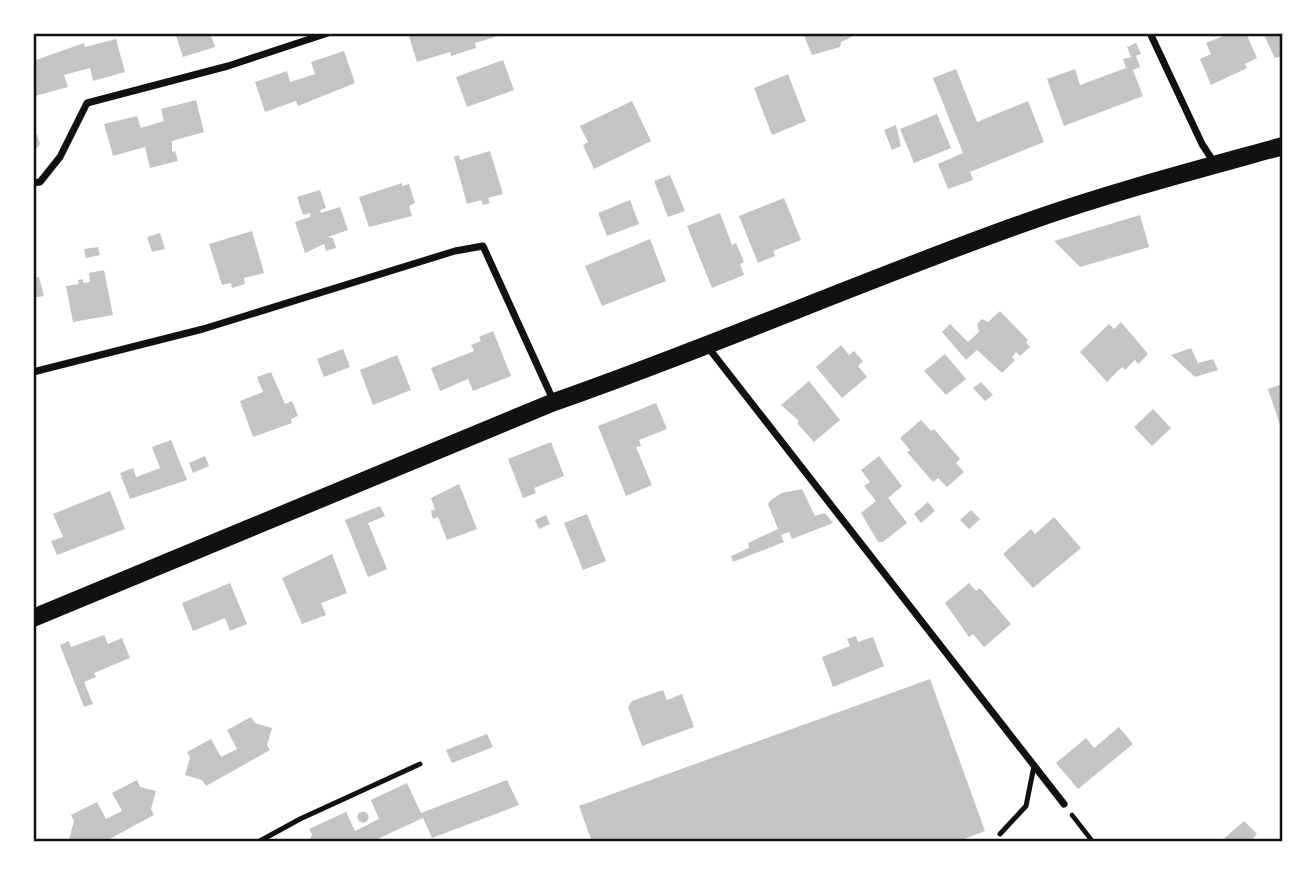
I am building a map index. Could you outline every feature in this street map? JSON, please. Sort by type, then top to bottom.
[{"type":"main road","points":[[33,618],[554,402],[707,346],[1026,222],[1283,146]]},
{"type":"street","points":[[33,183],[40,182],[60,157],[87,103],[228,66],[328,33]]},
{"type":"street","points":[[1150,33],[1202,144],[1215,165]]},
{"type":"street","points":[[33,372],[203,329],[455,251],[483,246],[554,402]]},
{"type":"street","points":[[707,346],[1064,804]]},
{"type":"lane","points":[[258,842],[300,819],[420,764]]},
{"type":"lane","points":[[1000,834],[1026,806],[1034,766]]},
{"type":"path","points":[[1064,804],[1092,840]]},
{"type":"building","points":[[175,33],[210,33],[215,47],[183,57]]},
{"type":"building","points":[[408,33],[505,34],[475,43],[476,48],[451,56],[450,52],[417,62]]},
{"type":"building","points":[[803,33],[850,33],[852,37],[841,42],[840,47],[812,55]]},
{"type":"building","points":[[1230,33],[1246,33],[1257,58],[1245,64],[1247,68],[1211,85],[1200,59],[1211,54],[1206,43]]},
{"type":"building","points":[[1263,33],[1283,33],[1283,56],[1275,58]]},
{"type":"building","points":[[116,39],[125,72],[93,81],[90,68],[64,75],[68,87],[35,96],[33,61],[84,43],[85,47]]},
{"type":"building","points":[[1136,43],[1141,54],[1136,56],[1140,67],[1133,70],[1143,96],[1064,126],[1047,79],[1075,69],[1080,85],[1126,68],[1123,59],[1131,57],[1127,47]]},
{"type":"building","points":[[344,51],[355,83],[298,106],[296,101],[265,112],[255,82],[287,71],[290,82],[315,74],[311,62]]},
{"type":"building","points":[[503,60],[514,90],[467,107],[456,77]]},
{"type":"building","points":[[956,69],[977,122],[1028,101],[1044,142],[970,172],[973,180],[948,189],[938,164],[963,153],[933,78]]},
{"type":"building","points":[[788,74],[806,121],[772,135],[754,88]]},
{"type":"building","points":[[196,100],[204,132],[172,141],[172,152],[175,151],[178,161],[150,168],[145,147],[113,156],[104,124],[137,116],[141,128],[164,121],[161,109]]},
{"type":"building","points":[[632,101],[651,141],[594,169],[583,145],[588,142],[580,126]]},
{"type":"building","points":[[937,114],[951,148],[914,163],[900,129]]},
{"type":"building","points":[[896,125],[901,146],[892,150],[884,130]]},
{"type":"building","points":[[33,132],[37,134],[40,144],[33,153]]},
{"type":"building","points":[[490,151],[503,194],[488,198],[490,203],[483,205],[481,200],[467,204],[454,157],[459,155],[460,160]]},
{"type":"building","points":[[670,175],[685,211],[668,217],[654,181]]},
{"type":"building","points":[[402,183],[402,186],[409,184],[415,203],[409,206],[412,216],[369,227],[359,197]]},
{"type":"building","points":[[320,190],[326,208],[320,210],[321,213],[340,207],[348,230],[328,237],[333,238],[336,248],[326,251],[324,244],[305,253],[295,222],[310,217],[310,213],[303,215],[297,197]]},
{"type":"building","points":[[784,198],[801,240],[773,251],[775,256],[758,263],[739,216]]},
{"type":"building","points":[[630,200],[639,224],[607,236],[598,213]]},
{"type":"building","points":[[720,213],[732,245],[736,243],[744,262],[740,264],[744,275],[712,288],[687,226]]},
{"type":"building","points":[[1140,215],[1149,247],[1080,267],[1054,241]]},
{"type":"building","points":[[252,231],[264,273],[244,278],[245,284],[232,288],[231,283],[222,285],[209,244]]},
{"type":"building","points":[[160,233],[165,249],[152,252],[147,237]]},
{"type":"building","points":[[650,239],[666,281],[602,306],[585,266]]},
{"type":"building","points":[[98,247],[100,255],[86,258],[84,249]]},
{"type":"building","points":[[104,270],[113,315],[73,322],[66,286],[79,284],[78,280],[83,279],[83,283],[90,282],[89,273]]},
{"type":"building","points":[[39,277],[44,296],[33,298],[33,278]]},
{"type":"building","points":[[1000,311],[1028,340],[1026,342],[1030,347],[1020,356],[1016,352],[1012,357],[1015,360],[1002,373],[977,350],[966,360],[942,332],[950,324],[968,342],[979,332],[977,324],[982,319],[988,322]]},
{"type":"building","points":[[1121,322],[1148,354],[1138,364],[1135,360],[1125,370],[1122,367],[1107,382],[1080,352],[1109,324],[1114,329]]},
{"type":"building","points":[[493,331],[511,376],[473,391],[468,379],[440,391],[431,368],[474,351],[471,345],[481,341],[479,337]]},
{"type":"building","points":[[841,345],[849,355],[854,351],[863,361],[858,366],[867,377],[842,398],[816,367]]},
{"type":"building","points":[[1191,348],[1198,363],[1213,359],[1218,370],[1195,377],[1171,355]]},
{"type":"building","points":[[343,349],[350,367],[324,377],[317,359]]},
{"type":"building","points":[[945,354],[966,379],[946,395],[924,371]]},
{"type":"building","points":[[397,355],[411,390],[373,405],[360,370]]},
{"type":"building","points":[[271,372],[285,404],[292,401],[298,416],[291,419],[292,423],[253,437],[240,401],[263,392],[257,377]]},
{"type":"building","points":[[809,381],[840,420],[814,442],[797,423],[799,421],[781,405]]},
{"type":"building","points":[[981,382],[993,395],[985,401],[973,388]]},
{"type":"building","points":[[1283,384],[1283,431],[1282,431],[1268,389]]},
{"type":"building","points":[[656,403],[667,429],[639,440],[641,446],[636,447],[652,485],[626,496],[598,426]]},
{"type":"building","points":[[1153,409],[1171,428],[1152,446],[1134,427]]},
{"type":"building","points":[[921,420],[931,431],[934,429],[960,459],[956,463],[964,472],[947,487],[938,478],[933,482],[907,452],[910,450],[900,438]]},
{"type":"building","points":[[171,440],[187,480],[130,499],[120,473],[133,468],[136,477],[160,468],[152,447]]},
{"type":"building","points":[[551,442],[564,476],[534,488],[536,493],[523,498],[508,459]]},
{"type":"building","points":[[205,456],[209,466],[193,473],[189,463]]},
{"type":"building","points":[[879,456],[902,486],[888,498],[907,523],[883,542],[878,542],[861,513],[876,501],[864,486],[870,482],[861,470]]},
{"type":"building","points":[[459,484],[477,529],[447,540],[438,517],[433,519],[431,511],[435,509],[431,498]]},
{"type":"building","points":[[802,489],[815,516],[825,513],[833,523],[792,539],[789,532],[781,535],[784,542],[733,562],[731,556],[749,548],[748,543],[778,529],[768,504],[771,500],[782,493]]},
{"type":"building","points":[[110,491],[125,529],[57,555],[51,541],[63,537],[53,514]]},
{"type":"building","points":[[928,502],[935,511],[921,523],[914,514]]},
{"type":"building","points":[[380,506],[385,516],[368,523],[387,569],[368,577],[345,520]]},
{"type":"building","points":[[971,510],[980,519],[969,529],[960,520]]},
{"type":"building","points":[[587,514],[606,561],[583,570],[564,523]]},
{"type":"building","points":[[546,515],[550,524],[539,529],[535,520]]},
{"type":"building","points":[[1054,517],[1081,548],[1033,588],[1003,554],[1031,529],[1035,534]]},
{"type":"building","points":[[332,554],[347,593],[321,603],[326,615],[302,624],[282,578]]},
{"type":"building","points":[[230,583],[247,624],[230,631],[225,618],[193,631],[182,603]]},
{"type":"building","points":[[969,583],[976,591],[980,588],[1011,624],[984,647],[973,634],[969,637],[945,603]]},
{"type":"building","points":[[104,635],[108,644],[122,638],[130,658],[94,673],[96,677],[84,682],[93,704],[84,707],[60,645],[69,641],[71,647]]},
{"type":"building","points":[[856,636],[858,642],[873,637],[884,666],[833,687],[822,657],[850,646],[847,639]]},
{"type":"building","points":[[930,679],[985,831],[956,842],[592,842],[579,806]]},
{"type":"building","points":[[663,690],[667,700],[682,694],[694,727],[642,746],[628,707],[632,701]]},
{"type":"building","points":[[251,717],[255,723],[272,728],[267,745],[270,750],[206,786],[202,780],[185,775],[190,758],[187,752],[211,739],[221,757],[237,749],[227,730]]},
{"type":"building","points":[[1119,727],[1133,744],[1078,789],[1056,763],[1086,738],[1094,748]]},
{"type":"building","points":[[487,734],[493,747],[452,763],[446,750]]},
{"type":"building","points":[[137,780],[140,787],[156,791],[151,809],[154,815],[104,842],[69,839],[74,821],[71,815],[97,802],[106,819],[122,811],[112,793]]},
{"type":"building","points":[[507,780],[519,805],[432,838],[423,818],[371,842],[309,842],[312,834],[309,829],[346,812],[355,831],[379,819],[371,800],[407,783],[421,813]]},
{"type":"building","points":[[363,811],[369,817],[363,823],[357,817]]},
{"type":"building","points":[[1244,821],[1257,834],[1249,842],[1220,842]]}]
